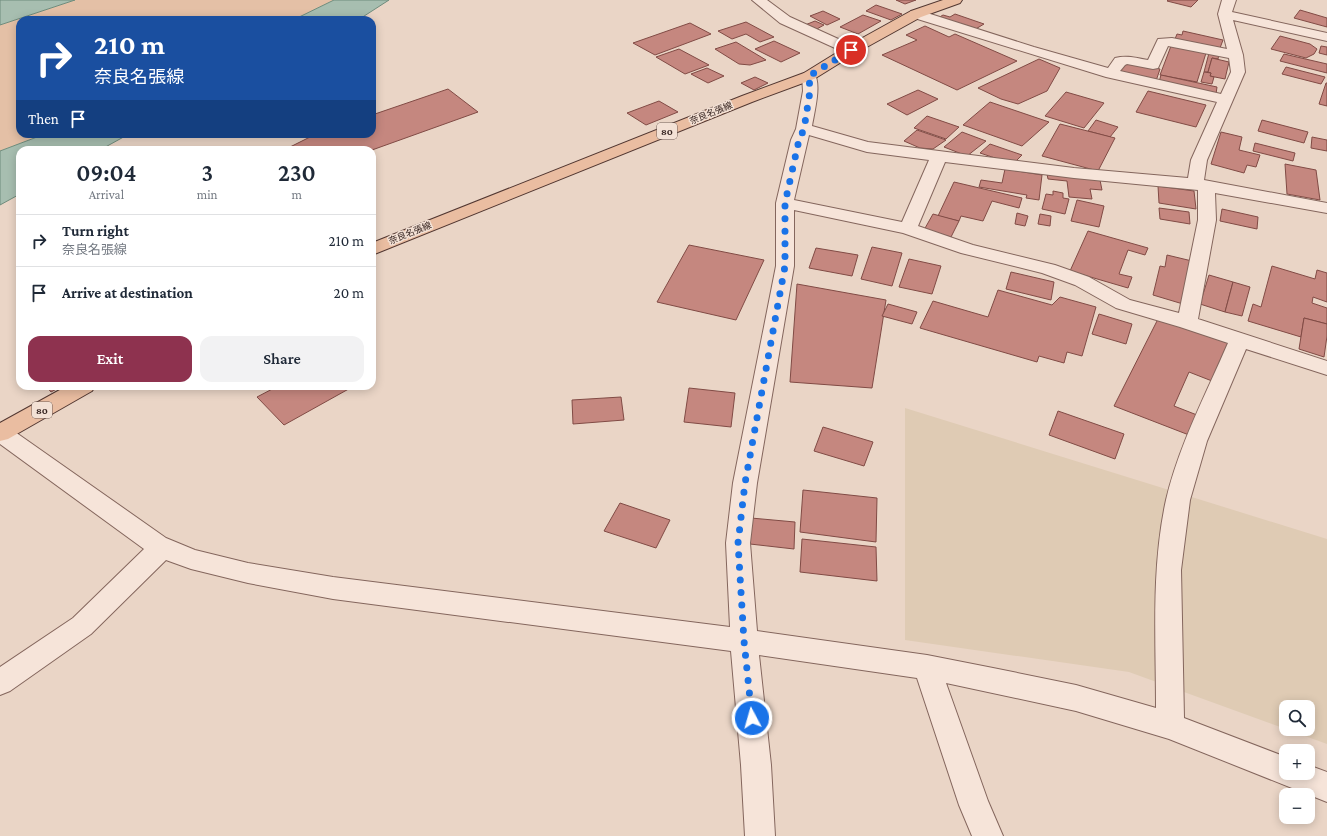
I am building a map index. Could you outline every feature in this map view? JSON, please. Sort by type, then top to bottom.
[{"type":"main road","name":"奈良名張線","points":[[376,247],[747,99],[809,76],[851,50],[916,14],[955,0]]},
{"type":"main road","name":"80","points":[[0,433],[77,390]]},
{"type":"street","points":[[758,0],[785,20],[851,50]]},
{"type":"street","points":[[1188,322],[1207,220],[1206,191],[1203,185],[1199,160],[1238,72],[1227,7],[1327,37]]},
{"type":"street","points":[[916,14],[1111,74],[1225,99]]},
{"type":"street","points":[[1111,74],[1120,61],[1127,60],[1153,65],[1163,42],[1172,42],[1236,55]]},
{"type":"street","points":[[760,836],[756,765],[744,641],[738,543],[745,483],[785,266],[785,203],[799,140],[804,129],[810,91],[809,76]]},
{"type":"street","points":[[804,129],[867,147],[1081,174],[1203,185],[1327,208]]},
{"type":"street","points":[[908,228],[937,163],[938,157]]},
{"type":"street","points":[[785,203],[908,228],[967,249],[1048,269],[1082,280],[1123,304],[1188,322],[1327,368]]},
{"type":"street","points":[[1170,726],[1168,570],[1178,500],[1196,441],[1240,339]]},
{"type":"street","points":[[0,433],[157,545],[191,559],[248,573],[333,588],[744,641],[927,667],[1076,698],[1170,726],[1279,768]]},
{"type":"street","points":[[0,682],[82,626],[163,547]]},
{"type":"street","points":[[927,667],[974,805],[988,836]]},
{"type":"street","points":[[1309,780],[1327,787]]},
{"type":"shaded area","points":[[0,0],[75,0],[27,16],[16,16],[16,20],[0,25]]},
{"type":"shaded area","points":[[334,0],[389,0],[364,16],[301,16]]},
{"type":"shaded area","points":[[34,138],[122,138],[107,146],[16,146],[16,196],[0,205],[0,151]]},
{"type":"shaded area","points":[[905,408],[1327,539],[1327,744],[1305,736],[1315,736],[1315,700],[1279,700],[1279,727],[1129,672],[905,640]]},
{"type":"sand","points":[[75,0],[334,0],[301,16],[27,16]]},
{"type":"sand","points":[[16,20],[16,138],[34,138],[0,151],[0,25]]},
{"type":"building","points":[[896,0],[916,0],[905,4]]},
{"type":"building","points":[[1198,0],[1191,7],[1167,1]]},
{"type":"building","points":[[876,5],[902,14],[891,20],[866,11]]},
{"type":"building","points":[[1300,10],[1327,18],[1327,27],[1294,18]]},
{"type":"building","points":[[823,11],[840,19],[827,25],[810,16]]},
{"type":"building","points":[[955,14],[984,24],[974,30],[938,18],[943,15],[950,17]]},
{"type":"building","points":[[863,15],[881,21],[858,34],[840,27]]},
{"type":"building","points":[[815,21],[824,25],[815,30],[805,25]]},
{"type":"building","points":[[746,22],[774,37],[760,42],[746,34],[732,39],[718,31]]},
{"type":"building","points":[[690,23],[711,34],[655,55],[633,43]]},
{"type":"building","points":[[925,26],[949,37],[955,34],[1017,61],[957,90],[882,55],[917,40],[906,35]]},
{"type":"building","points":[[1183,31],[1223,40],[1220,48],[1175,39],[1177,34],[1182,35]]},
{"type":"building","points":[[1280,36],[1310,44],[1317,49],[1314,54],[1306,58],[1271,49]]},
{"type":"building","points":[[774,41],[800,53],[781,62],[755,49]]},
{"type":"building","points":[[736,42],[766,60],[750,65],[739,64],[715,49]]},
{"type":"building","points":[[1171,46],[1206,53],[1197,82],[1160,75]]},
{"type":"building","points":[[1321,46],[1327,47],[1327,55],[1319,53]]},
{"type":"building","points":[[679,49],[709,65],[685,74],[656,57]]},
{"type":"building","points":[[1209,53],[1219,54],[1218,59],[1212,58],[1208,72],[1204,72]]},
{"type":"building","points":[[1284,54],[1327,64],[1327,73],[1280,61]]},
{"type":"building","points":[[1212,58],[1229,62],[1225,79],[1210,76],[1211,73],[1208,72]]},
{"type":"building","points":[[1039,59],[1060,68],[1047,91],[1018,104],[1001,99],[978,88]]},
{"type":"building","points":[[1125,62],[1160,69],[1156,81],[1119,73]]},
{"type":"building","points":[[1286,67],[1325,77],[1321,84],[1282,74]]},
{"type":"building","points":[[707,68],[724,76],[708,83],[691,74]]},
{"type":"building","points":[[1204,72],[1211,73],[1210,76],[1214,77],[1212,84],[1201,82]]},
{"type":"building","points":[[1161,75],[1217,87],[1216,94],[1159,82]]},
{"type":"building","points":[[755,77],[768,83],[754,90],[741,83]]},
{"type":"building","points":[[1327,83],[1327,106],[1319,104]]},
{"type":"building","points":[[448,89],[478,112],[376,149],[376,146],[292,146],[308,138],[376,138],[376,114]]},
{"type":"building","points":[[918,90],[938,99],[907,115],[887,104]]},
{"type":"building","points":[[1148,91],[1206,105],[1196,127],[1136,112]]},
{"type":"building","points":[[1066,92],[1104,103],[1084,128],[1045,116]]},
{"type":"building","points":[[659,101],[678,112],[646,125],[627,113]]},
{"type":"building","points":[[990,102],[1049,122],[1022,146],[963,125]]},
{"type":"building","points":[[927,116],[959,127],[946,139],[914,128]]},
{"type":"building","points":[[1096,120],[1118,127],[1110,137],[1088,131]]},
{"type":"building","points":[[1262,120],[1308,132],[1304,143],[1258,131]]},
{"type":"building","points":[[1060,124],[1115,138],[1098,171],[1042,156]]},
{"type":"building","points":[[917,130],[946,140],[933,149],[920,148],[904,141]]},
{"type":"building","points":[[962,132],[986,141],[967,156],[944,147]]},
{"type":"building","points":[[1221,132],[1242,137],[1239,150],[1260,155],[1256,167],[1247,165],[1244,173],[1211,164]]},
{"type":"building","points":[[1312,137],[1327,140],[1327,151],[1311,148]]},
{"type":"building","points":[[1255,143],[1295,153],[1293,161],[1253,151]]},
{"type":"building","points":[[990,144],[1022,155],[1013,164],[980,153]]},
{"type":"building","points":[[1285,164],[1316,170],[1320,200],[1287,194]]},
{"type":"building","points":[[1005,169],[1042,175],[1039,200],[1026,198],[1027,195],[979,187],[981,180],[1002,183]]},
{"type":"building","points":[[1047,174],[1100,180],[1102,190],[1090,189],[1092,199],[1069,197],[1067,181],[1048,179]]},
{"type":"building","points":[[954,182],[1022,198],[1019,208],[992,201],[983,221],[961,216],[959,221],[938,216]]},
{"type":"building","points":[[1158,186],[1194,191],[1196,209],[1159,203]]},
{"type":"building","points":[[1053,191],[1063,193],[1063,198],[1069,199],[1065,214],[1042,209],[1046,194],[1053,195]]},
{"type":"building","points":[[1077,200],[1104,206],[1099,227],[1071,221]]},
{"type":"building","points":[[1159,208],[1189,212],[1190,224],[1160,219]]},
{"type":"building","points":[[1222,209],[1258,217],[1257,229],[1220,221]]},
{"type":"building","points":[[1017,213],[1028,216],[1025,226],[1015,224]]},
{"type":"building","points":[[933,214],[959,221],[951,237],[924,230]]},
{"type":"building","points":[[1040,214],[1051,216],[1050,226],[1038,224]]},
{"type":"building","points":[[1088,231],[1148,248],[1145,255],[1128,250],[1119,274],[1132,277],[1128,288],[1070,271]]},
{"type":"building","points":[[689,245],[764,260],[736,320],[657,302]]},
{"type":"building","points":[[872,247],[902,253],[892,286],[861,279]]},
{"type":"building","points":[[816,248],[858,255],[852,276],[809,268]]},
{"type":"building","points":[[1167,255],[1192,261],[1183,304],[1153,295],[1160,266],[1165,267]]},
{"type":"building","points":[[909,259],[941,266],[932,294],[899,287]]},
{"type":"building","points":[[1272,266],[1315,279],[1317,270],[1327,273],[1327,302],[1313,297],[1312,303],[1327,308],[1327,324],[1304,318],[1301,337],[1248,321],[1253,304],[1261,307]]},
{"type":"building","points":[[1011,272],[1054,282],[1051,300],[1006,289]]},
{"type":"building","points":[[1209,275],[1233,282],[1225,312],[1200,304]]},
{"type":"building","points":[[1233,282],[1250,287],[1242,316],[1225,312]]},
{"type":"building","points":[[797,284],[886,300],[872,388],[790,382]]},
{"type":"building","points":[[998,290],[1052,305],[1060,297],[1096,307],[1082,356],[1067,352],[1064,363],[1039,356],[1037,362],[920,328],[933,301],[988,317]]},
{"type":"building","points":[[888,304],[917,312],[912,324],[882,316]]},
{"type":"building","points":[[1099,314],[1132,324],[1126,344],[1092,334]]},
{"type":"building","points":[[1304,318],[1327,324],[1324,357],[1299,349]]},
{"type":"building","points":[[1158,319],[1228,343],[1212,381],[1189,372],[1174,406],[1197,415],[1189,435],[1114,406]]},
{"type":"building","points":[[689,388],[735,393],[731,427],[684,422]]},
{"type":"building","points":[[270,390],[347,390],[284,425],[257,397]]},
{"type":"building","points":[[621,397],[624,420],[573,424],[572,400]]},
{"type":"building","points":[[1058,411],[1124,434],[1115,459],[1049,435]]},
{"type":"building","points":[[823,427],[873,442],[864,466],[814,451]]},
{"type":"building","points":[[803,490],[877,498],[876,542],[800,532]]},
{"type":"building","points":[[620,503],[670,520],[656,548],[604,531]]},
{"type":"building","points":[[751,518],[795,522],[794,549],[750,544]]},
{"type":"building","points":[[802,539],[876,547],[877,581],[800,572]]},
{"type":"route","points":[[752,718],[744,641],[738,543],[745,483],[756,419],[775,327],[785,266],[785,203],[799,140],[804,129],[810,91],[809,76],[851,50]]}]
